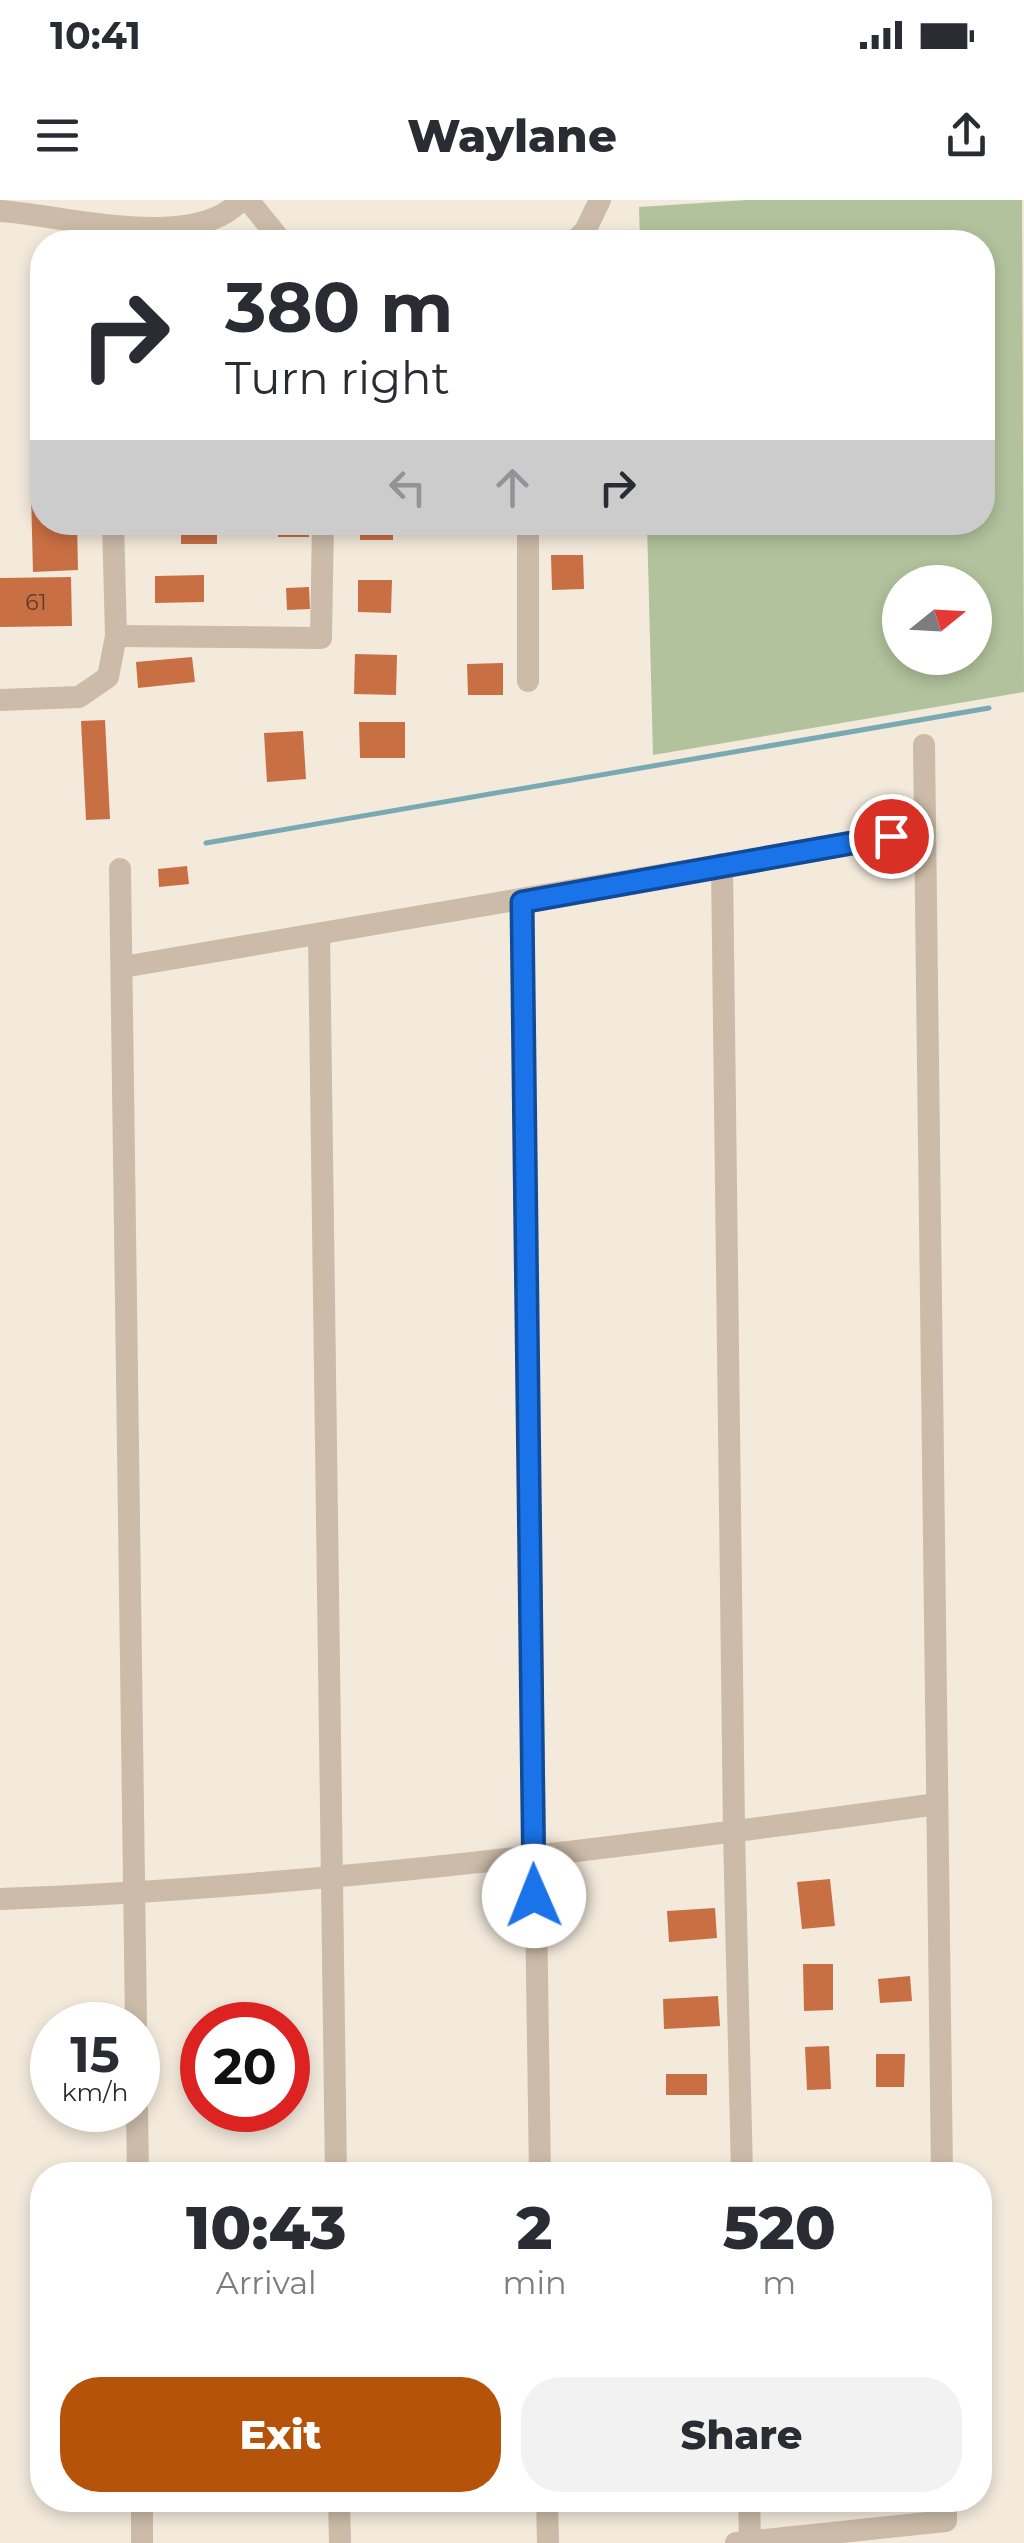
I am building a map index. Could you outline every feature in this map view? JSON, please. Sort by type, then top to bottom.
[{"type":"lane","points":[[152,230],[204,222],[244,200],[271,230]]},
{"type":"lane","points":[[585,230],[600,200]]},
{"type":"lane","points":[[0,211],[48,207],[142,230]]},
{"type":"lane","points":[[0,700],[79,697],[108,676],[116,636],[113,535]]},
{"type":"lane","points":[[116,636],[321,638],[323,535]]},
{"type":"lane","points":[[528,535],[528,681]]},
{"type":"lane","points":[[924,745],[942,2162]]},
{"type":"lane","points":[[123,967],[522,902],[925,830]]},
{"type":"lane","points":[[722,864],[742,2162]]},
{"type":"lane","points":[[120,869],[136,2002]]},
{"type":"lane","points":[[522,902],[540,2162]]},
{"type":"lane","points":[[320,934],[336,2162]]},
{"type":"lane","points":[[0,1899],[135,1894],[332,1879],[937,1804]]},
{"type":"lane","points":[[137,2132],[138,2162]]},
{"type":"lane","points":[[142,2512],[142,2543]]},
{"type":"lane","points":[[339,2512],[340,2543]]},
{"type":"lane","points":[[547,2512],[548,2543]]},
{"type":"lane","points":[[747,2512],[743,2542],[946,2521],[946,2512]]},
{"type":"green space","points":[[747,200],[1022,200],[1024,692],[653,755],[647,535],[995,535],[995,230],[640,230],[639,207]]},
{"type":"building","points":[[32,535],[77,535],[78,570],[33,572]]},
{"type":"building","points":[[181,535],[217,535],[217,544],[181,544]]},
{"type":"building","points":[[360,535],[393,535],[393,540],[360,540]]},
{"type":"building","points":[[551,555],[583,555],[584,589],[552,590]]},
{"type":"building","points":[[204,575],[204,602],[155,603],[155,576]]},
{"type":"building","points":[[71,577],[72,626],[0,627],[0,578]]},
{"type":"building","points":[[358,580],[392,580],[391,613],[358,612]]},
{"type":"building","points":[[309,587],[310,609],[287,610],[286,588]]},
{"type":"building","points":[[355,654],[397,655],[396,695],[354,694]]},
{"type":"building","points":[[192,657],[195,682],[138,688],[136,662]]},
{"type":"building","points":[[503,663],[503,695],[468,695],[467,664]]},
{"type":"building","points":[[105,720],[110,819],[86,820],[81,721]]},
{"type":"building","points":[[359,722],[405,722],[405,758],[360,758]]},
{"type":"building","points":[[303,731],[306,779],[267,782],[264,733]]},
{"type":"building","points":[[187,866],[189,884],[159,887],[158,869]]},
{"type":"building","points":[[830,1879],[835,1926],[802,1929],[797,1882]]},
{"type":"building","points":[[715,1908],[717,1938],[669,1942],[667,1911]]},
{"type":"building","points":[[803,1964],[833,1964],[833,2010],[804,2011]]},
{"type":"building","points":[[910,1976],[912,2001],[880,2003],[878,1979]]},
{"type":"building","points":[[718,1996],[720,2026],[664,2029],[663,1999]]},
{"type":"building","points":[[829,2046],[831,2089],[807,2090],[805,2047]]},
{"type":"building","points":[[876,2054],[905,2054],[904,2087],[876,2087]]},
{"type":"building","points":[[666,2074],[707,2074],[707,2095],[666,2095]]},
{"type":"waterway","points":[[206,843],[989,708]]},
{"type":"route","points":[[534,1896],[522,902],[891,836]]}]
